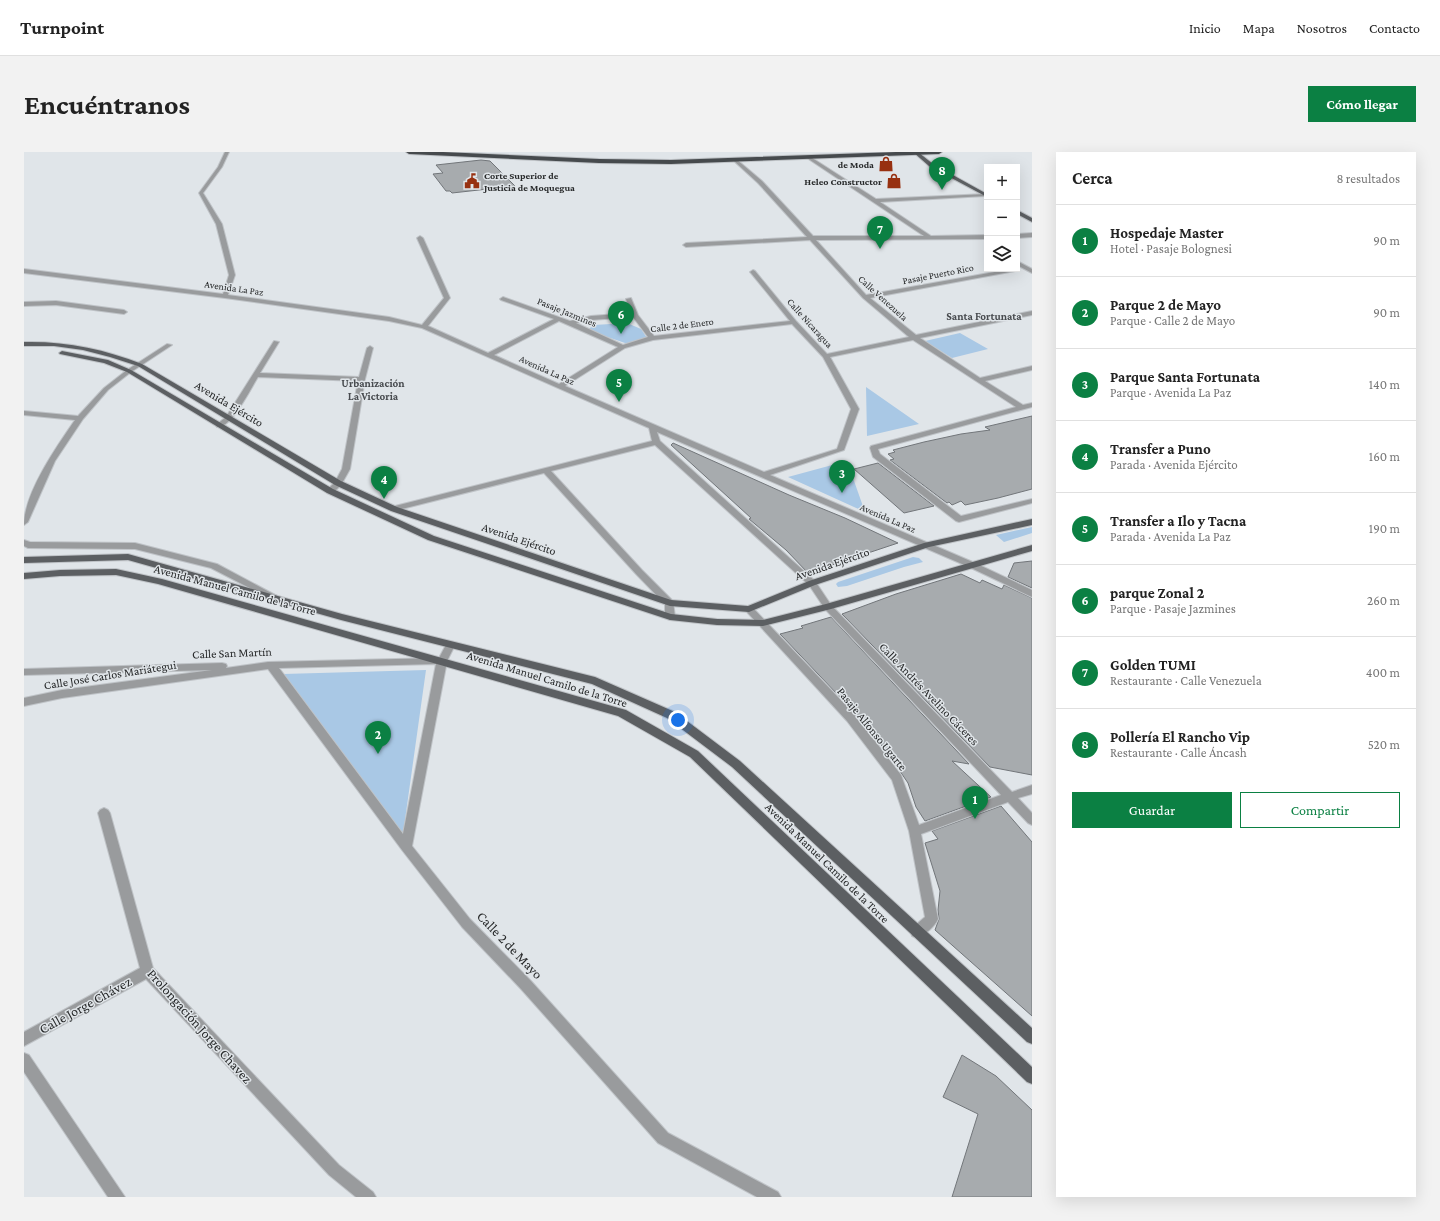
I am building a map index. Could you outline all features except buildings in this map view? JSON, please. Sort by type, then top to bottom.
[{"type":"highway","points":[[409,152],[671,162],[916,152],[930,155],[939,152]]},
{"type":"highway","points":[[736,160],[743,156],[848,152]]},
{"type":"main road","points":[[916,152],[931,165],[984,193]]},
{"type":"main road","points":[[930,155],[984,193]]},
{"type":"main road","points":[[1020,207],[1030,212]]},
{"type":"main road","points":[[1020,214],[1032,220]]},
{"type":"main road","name":"Avenida Ejército","points":[[25,347],[83,348],[118,356],[140,365],[338,483],[394,509],[670,602],[750,609],[812,583],[927,545],[1032,522]]},
{"type":"main road","name":"Avenida Ejército","points":[[25,347],[74,354],[106,361],[129,371],[330,491],[432,538],[670,617],[717,622],[763,623],[828,607],[1032,548]]},
{"type":"main road","name":"Avenida Manuel Camilo de la Torre","points":[[24,560],[128,558],[272,596],[341,617],[595,681],[671,715],[736,764],[1032,1037]]},
{"type":"main road","name":"Avenida Manuel Camilo de la Torre","points":[[24,576],[60,573],[116,572],[166,583],[442,660],[622,713],[694,754],[1032,1077]]},
{"type":"street","points":[[225,296],[232,275],[219,224],[200,193],[220,167],[227,152]]},
{"type":"street","points":[[809,157],[931,238]]},
{"type":"street","name":"Calle Venezuela","points":[[736,160],[760,182],[865,297],[915,338],[1022,408]]},
{"type":"street","points":[[876,201],[984,194]]},
{"type":"street","points":[[1020,236],[1032,235]]},
{"type":"street","points":[[686,245],[812,238],[984,237]]},
{"type":"street","points":[[420,238],[447,298],[424,327]]},
{"type":"street","points":[[974,238],[984,243]]},
{"type":"street","points":[[1020,265],[1032,271]]},
{"type":"street","name":"Pasaje Puerto Rico","points":[[1020,268],[1024,267]]},
{"type":"street","name":"Avenida La Paz","points":[[24,271],[225,296],[388,319],[424,327],[652,428],[927,545],[1032,594]]},
{"type":"street","name":"Calle Nicaragua","points":[[753,272],[794,322],[826,356],[855,409],[840,450],[763,475]]},
{"type":"street","name":"Pasaje Puerto Rico","points":[[865,297],[1000,272]]},
{"type":"street","name":"Pasaje Jazmines","points":[[503,299],[570,323],[623,347]]},
{"type":"street","points":[[629,299],[635,315],[652,338]]},
{"type":"street","points":[[24,304],[56,303],[124,312]]},
{"type":"street","points":[[826,356],[1032,313]]},
{"type":"street","points":[[570,323],[592,318],[635,315]]},
{"type":"street","points":[[490,355],[559,319]]},
{"type":"street","name":"Calle 2 de Enero","points":[[560,386],[623,347],[652,338],[794,322]]},
{"type":"street","points":[[220,425],[229,418],[276,342]]},
{"type":"street","points":[[24,522],[51,461],[80,418],[106,389],[129,371],[169,345]]},
{"type":"street","points":[[330,491],[338,483],[346,470],[362,379],[370,348]]},
{"type":"street","points":[[979,380],[1032,368]]},
{"type":"street","points":[[257,375],[362,379]]},
{"type":"street","points":[[1032,405],[874,448],[876,455],[959,519],[1032,501]]},
{"type":"street","points":[[24,414],[80,418]]},
{"type":"street","points":[[394,509],[656,442],[652,428]]},
{"type":"street","name":"Calle Andrés Avelino Cáceres","points":[[656,442],[812,583],[828,607],[1032,820]]},
{"type":"street","points":[[546,471],[638,572],[670,602],[670,617]]},
{"type":"street","points":[[24,543],[28,545],[135,546],[214,566],[272,596]]},
{"type":"street","name":"Pasaje Alfonso Ugarte","points":[[750,609],[851,718],[897,778],[915,831],[932,919],[917,932]]},
{"type":"street","points":[[406,847],[442,660],[450,645]]},
{"type":"street","name":"Calle San Martín","points":[[24,672],[442,660]]},
{"type":"street","name":"Calle José Carlos Mariátegui","points":[[24,702],[62,694],[271,665]]},
{"type":"street","name":"Calle 2 de Mayo","points":[[271,665],[406,847],[466,923],[526,985],[664,1138],[773,1197]]},
{"type":"street","points":[[915,831],[1032,789]]},
{"type":"street","name":"Prolongación Jorge Chavez","points":[[104,814],[147,971],[334,1170],[368,1197]]},
{"type":"street","name":"Calle Jorge Chávez","points":[[24,1040],[147,971]]},
{"type":"street","points":[[24,1060],[117,1197]]},
{"type":"shaded area","points":[[627,323],[641,329],[647,338],[628,344],[587,330],[594,325]]},
{"type":"shaded area","points":[[960,333],[988,349],[952,358],[925,341]]},
{"type":"shaded area","points":[[866,387],[919,424],[867,436]]},
{"type":"shaded area","points":[[847,461],[865,512],[788,477]]},
{"type":"shaded area","points":[[1032,527],[1032,533],[1004,542],[996,535]]},
{"type":"shaded area","points":[[913,557],[919,558],[923,562],[847,586],[838,587],[836,584],[838,582]]},
{"type":"shaded area","points":[[426,670],[403,834],[283,674]]},
{"type":"place","name":"de Moda","points":[[886,164]]},
{"type":"place","name":"Corte Superior de Justicia de Moquegua","points":[[472,181]]},
{"type":"place","name":"Heleo Constructor","points":[[894,181]]},
{"type":"place","name":"Pollería El Rancho Vip","points":[[942,190]]},
{"type":"place","name":"Golden TUMI","points":[[880,249]]},
{"type":"place","name":"parque Zonal 2","points":[[621,334]]},
{"type":"place","name":"Transfer a Ilo y Tacna","points":[[619,402]]},
{"type":"place","name":"Parque Santa Fortunata","points":[[842,493]]},
{"type":"place","name":"Transfer a Puno","points":[[384,499]]},
{"type":"place","name":"Parque 2 de Mayo","points":[[378,754]]},
{"type":"place","name":"Hospedaje Master","points":[[975,819]]},
{"type":"district","name":"Santa Fortunata","points":[[984,316]]},
{"type":"district","name":"Urbanización La Victoria","points":[[373,389]]}]
